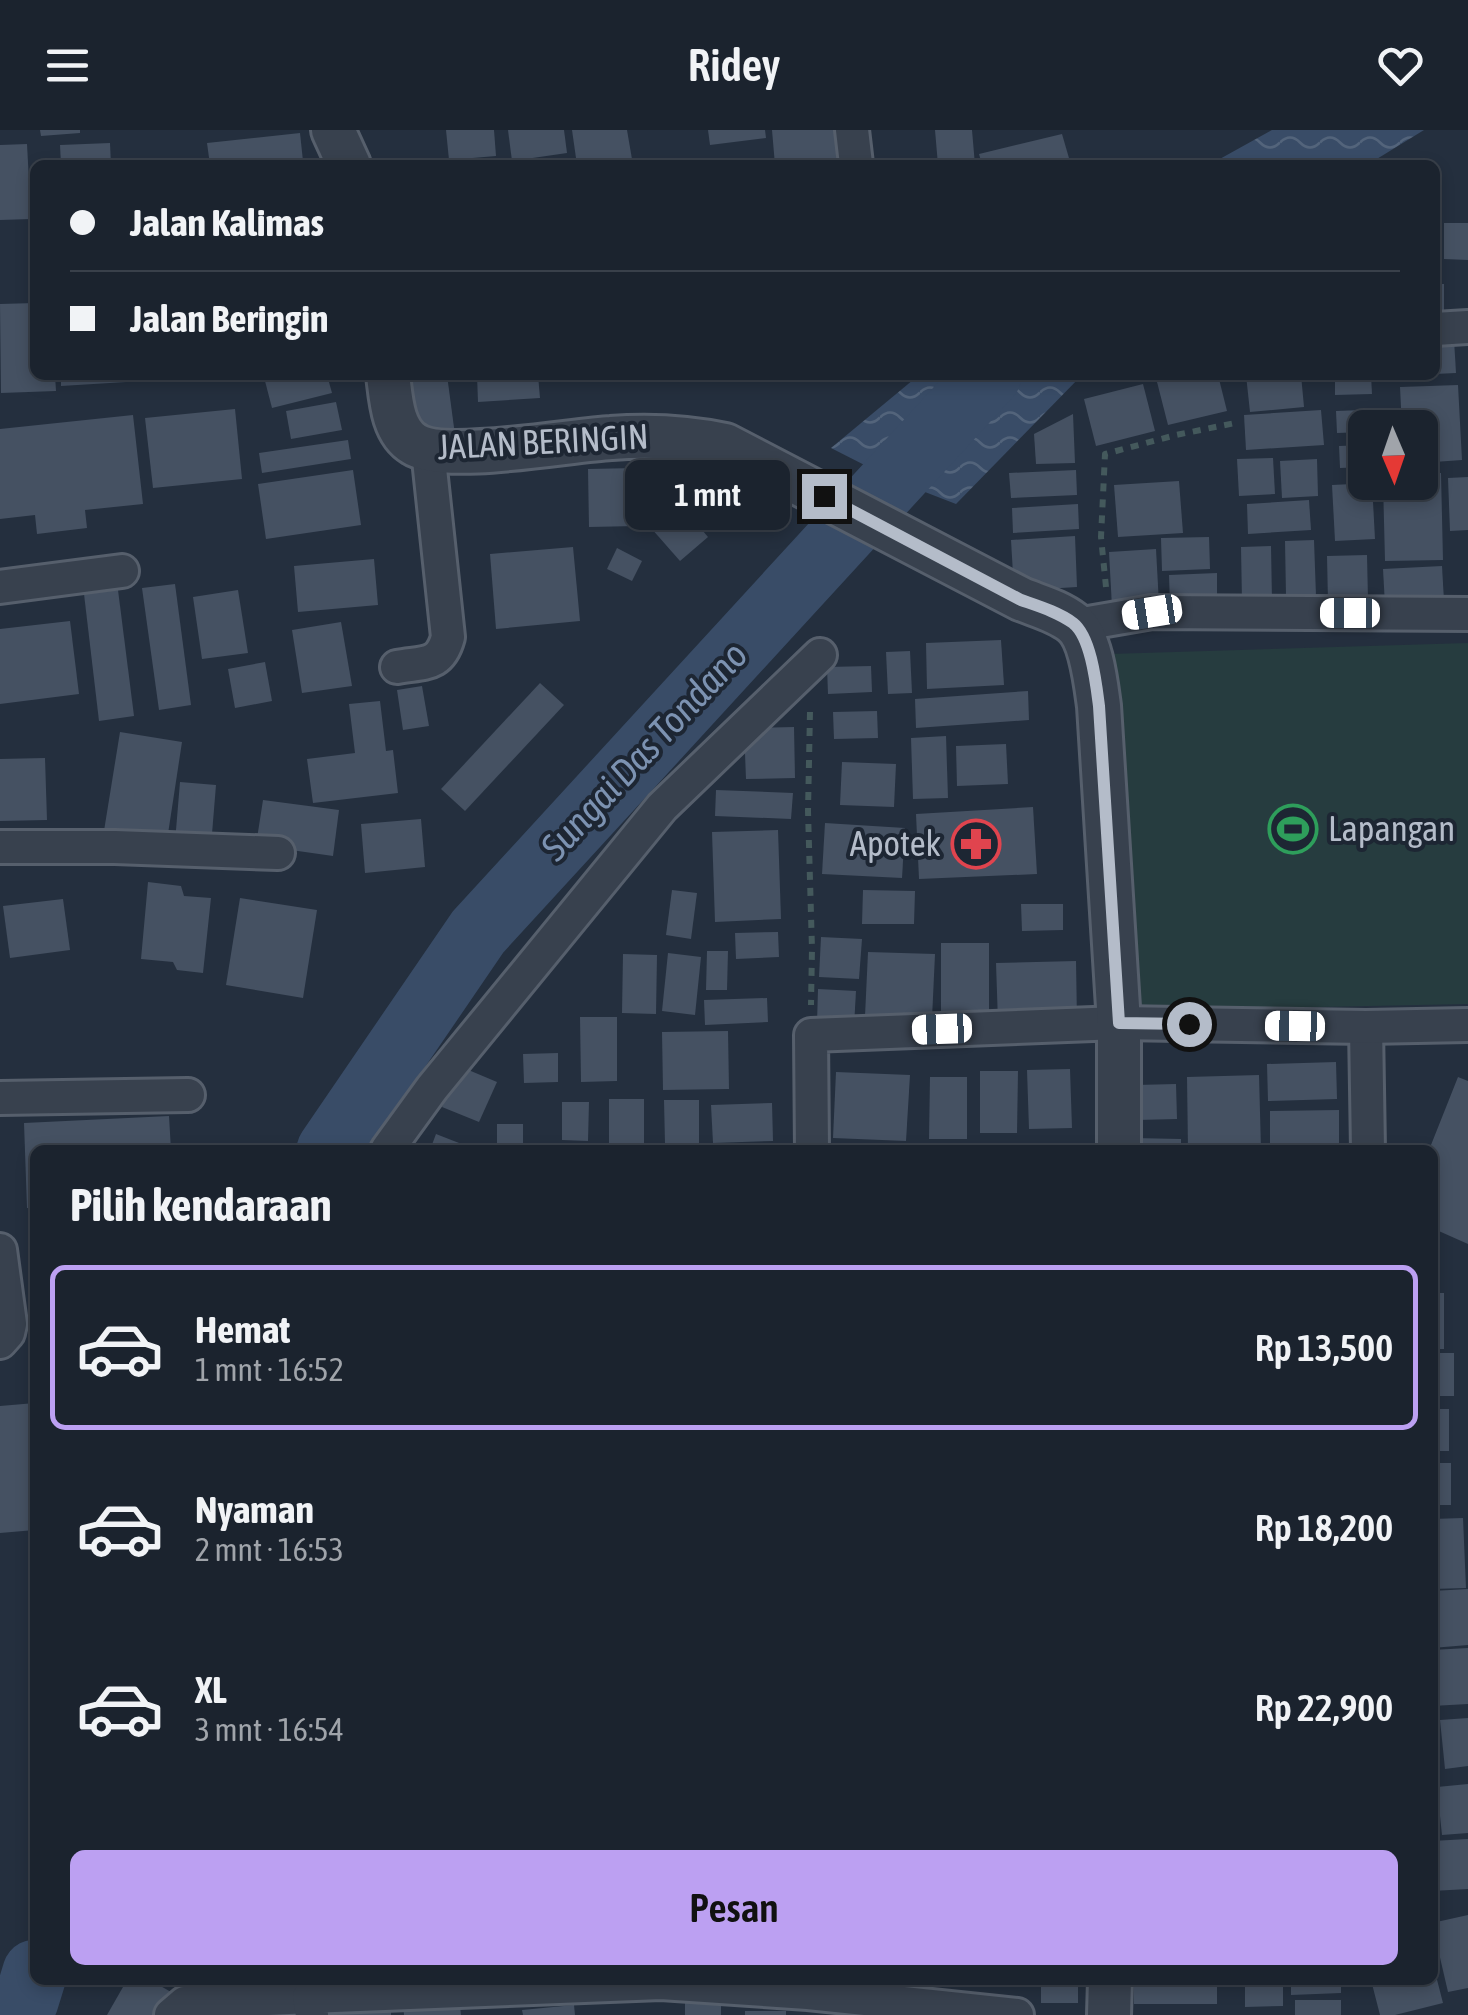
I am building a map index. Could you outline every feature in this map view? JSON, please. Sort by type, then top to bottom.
[{"type":"street","points":[[333,130],[347,160]]},
{"type":"street","points":[[852,130],[856,160]]},
{"type":"street","points":[[1440,328],[1468,327]]},
{"type":"street","name":"JALAN BERINGIN","points":[[389,380],[396,422],[411,444],[428,450],[487,451],[669,436],[726,445],[1021,600],[1094,621]]},
{"type":"street","points":[[397,666],[434,660],[444,653],[448,638],[428,450]]},
{"type":"street","points":[[0,587],[122,570]]},
{"type":"street","points":[[1119,1145],[1119,1023],[1093,662],[1094,621],[1152,612],[1468,614]]},
{"type":"street","points":[[392,1145],[432,1088],[662,807],[816,658]]},
{"type":"street","points":[[0,847],[115,846],[278,853]]},
{"type":"street","points":[[812,1145],[811,1035],[1119,1023],[1468,1025]]},
{"type":"street","points":[[1366,1027],[1368,1145]]},
{"type":"street","points":[[0,1098],[188,1095]]},
{"type":"street","points":[[0,1250],[10,1324],[0,1342]]},
{"type":"street","points":[[1110,1985],[1110,2015]]},
{"type":"street","points":[[171,2015],[185,2003],[310,1998],[662,1999],[808,1986],[1017,2015]]},
{"type":"path","points":[[1094,621],[1105,454],[1236,423]]},
{"type":"path","points":[[811,1035],[808,811],[816,658]]},
{"type":"green space","name":"Lapangan","points":[[1468,643],[1468,1004],[1126,1011],[1110,654]]},
{"type":"water","points":[[1272,130],[1424,130],[1375,160],[1218,160]]},
{"type":"water","points":[[913,380],[1077,380],[956,504],[894,480],[831,448]]},
{"type":"building","points":[[40,130],[80,130],[80,133],[41,136]]},
{"type":"building","points":[[446,130],[494,130],[496,156],[449,160]]},
{"type":"building","points":[[508,130],[564,130],[567,153],[512,160]]},
{"type":"building","points":[[572,130],[627,130],[632,160],[576,160]]},
{"type":"building","points":[[708,130],[765,130],[766,138],[710,145]]},
{"type":"building","points":[[772,130],[845,130],[848,160],[775,160]]},
{"type":"building","points":[[935,130],[972,130],[975,160],[938,160]]},
{"type":"building","points":[[300,133],[303,160],[209,160],[207,143]]},
{"type":"building","points":[[1062,134],[1070,160],[981,160],[979,154]]},
{"type":"building","points":[[110,143],[111,160],[61,160],[60,145]]},
{"type":"building","points":[[27,144],[30,219],[0,220],[0,145]]},
{"type":"building","points":[[1444,223],[1468,223],[1468,260],[1444,259]]},
{"type":"building","points":[[1440,284],[1444,284],[1444,321],[1440,321]]},
{"type":"building","points":[[30,303],[30,380],[55,380],[56,391],[1,393],[0,304]]},
{"type":"building","points":[[1454,339],[1456,373],[1440,374],[1440,340]]},
{"type":"building","points":[[61,380],[159,380],[61,386]]},
{"type":"building","points":[[328,380],[332,393],[272,408],[265,381]]},
{"type":"building","points":[[409,380],[448,380],[455,435],[416,440]]},
{"type":"building","points":[[477,380],[538,380],[540,398],[478,402]]},
{"type":"building","points":[[1157,380],[1219,380],[1227,411],[1168,425]]},
{"type":"building","points":[[1247,380],[1301,380],[1304,407],[1250,412]]},
{"type":"building","points":[[1335,380],[1371,380],[1372,394],[1335,395]]},
{"type":"building","points":[[1143,384],[1155,431],[1096,446],[1084,399]]},
{"type":"building","points":[[1458,385],[1462,460],[1438,462],[1438,410],[1401,410],[1400,387]]},
{"type":"building","points":[[336,402],[342,430],[291,439],[286,411]]},
{"type":"building","points":[[235,409],[242,479],[153,488],[145,418]]},
{"type":"building","points":[[1321,410],[1324,445],[1246,450],[1244,415]]},
{"type":"building","points":[[1336,411],[1348,411],[1348,433],[1337,433]]},
{"type":"building","points":[[1073,414],[1075,463],[1036,464],[1034,434]]},
{"type":"building","points":[[133,415],[143,504],[85,510],[87,528],[37,534],[35,515],[0,519],[0,429]]},
{"type":"building","points":[[348,440],[351,459],[262,473],[259,453]]},
{"type":"building","points":[[1339,446],[1348,446],[1348,468],[1340,468]]},
{"type":"building","points":[[1273,458],[1275,494],[1239,496],[1237,459]]},
{"type":"building","points":[[1317,459],[1318,496],[1282,498],[1280,461]]},
{"type":"building","points":[[636,468],[637,526],[589,527],[588,469]]},
{"type":"building","points":[[353,470],[361,525],[266,539],[258,484]]},
{"type":"building","points":[[1076,470],[1077,495],[1011,498],[1009,473]]},
{"type":"building","points":[[1441,473],[1443,560],[1385,561],[1383,500],[1438,500]]},
{"type":"building","points":[[1468,477],[1468,530],[1450,531],[1448,478]]},
{"type":"building","points":[[1179,481],[1183,533],[1118,537],[1114,485]]},
{"type":"building","points":[[1348,484],[1348,500],[1373,500],[1375,539],[1335,541],[1332,485]]},
{"type":"building","points":[[1309,500],[1311,530],[1248,534],[1247,504]]},
{"type":"building","points":[[680,504],[708,537],[680,561],[651,528]]},
{"type":"building","points":[[1078,504],[1079,529],[1013,533],[1012,508]]},
{"type":"building","points":[[1075,536],[1077,587],[1014,591],[1011,540]]},
{"type":"building","points":[[1209,537],[1210,569],[1162,571],[1161,538]]},
{"type":"building","points":[[1314,540],[1316,596],[1286,596],[1285,541]]},
{"type":"building","points":[[1271,546],[1272,601],[1242,602],[1241,547]]},
{"type":"building","points":[[573,547],[580,621],[496,629],[490,554]]},
{"type":"building","points":[[617,548],[642,561],[632,581],[607,569]]},
{"type":"building","points":[[1156,549],[1159,604],[1112,607],[1109,552]]},
{"type":"building","points":[[1367,555],[1368,600],[1328,602],[1327,556]]},
{"type":"building","points":[[374,559],[378,605],[298,612],[294,566]]},
{"type":"building","points":[[1442,566],[1444,601],[1385,605],[1383,569]]},
{"type":"building","points":[[1217,573],[1217,606],[1170,607],[1169,575]]},
{"type":"building","points":[[175,584],[191,705],[159,710],[142,588]]},
{"type":"building","points":[[118,590],[134,716],[99,721],[84,594]]},
{"type":"building","points":[[238,590],[248,653],[202,659],[193,597]]},
{"type":"building","points":[[70,621],[79,694],[0,704],[0,629]]},
{"type":"building","points":[[341,622],[352,686],[302,693],[292,630]]},
{"type":"building","points":[[1001,640],[1004,685],[927,689],[926,643]]},
{"type":"building","points":[[910,651],[912,693],[888,694],[886,652]]},
{"type":"building","points":[[265,662],[272,701],[235,708],[228,669]]},
{"type":"building","points":[[871,666],[872,692],[828,694],[827,667]]},
{"type":"building","points":[[540,683],[564,705],[465,811],[441,789]]},
{"type":"building","points":[[422,686],[429,726],[403,730],[397,690]]},
{"type":"building","points":[[1028,691],[1029,720],[916,728],[915,699]]},
{"type":"building","points":[[380,701],[386,751],[393,750],[398,793],[313,803],[307,759],[355,753],[349,704]]},
{"type":"building","points":[[877,711],[878,738],[834,739],[833,712]]},
{"type":"building","points":[[794,727],[795,778],[746,779],[744,728]]},
{"type":"building","points":[[120,732],[182,742],[166,847],[103,837]]},
{"type":"building","points":[[946,736],[948,798],[913,799],[911,738]]},
{"type":"building","points":[[1006,744],[1008,784],[957,786],[956,746]]},
{"type":"building","points":[[45,758],[47,820],[0,821],[0,759]]},
{"type":"building","points":[[842,762],[896,764],[894,807],[840,805]]},
{"type":"building","points":[[180,782],[216,785],[211,846],[175,842]]},
{"type":"building","points":[[716,790],[793,793],[791,819],[715,816]]},
{"type":"building","points":[[263,800],[339,810],[333,856],[256,845]]},
{"type":"building","name":"Apotek","points":[[1033,807],[1037,874],[919,879],[916,814]]},
{"type":"building","points":[[421,819],[425,867],[365,873],[361,824]]},
{"type":"building","points":[[825,823],[905,828],[902,878],[822,874]]},
{"type":"building","points":[[778,830],[781,919],[715,922],[712,832]]},
{"type":"building","points":[[148,882],[181,886],[184,896],[211,898],[203,973],[177,970],[173,962],[141,959]]},
{"type":"building","points":[[672,890],[697,893],[691,939],[666,935]]},
{"type":"building","points":[[863,890],[915,891],[914,924],[862,924]]},
{"type":"building","points":[[240,898],[317,910],[303,998],[226,985]]},
{"type":"building","points":[[63,899],[70,950],[10,958],[3,906]]},
{"type":"building","points":[[1021,904],[1063,904],[1063,930],[1022,931]]},
{"type":"building","points":[[778,932],[779,957],[736,959],[735,933]]},
{"type":"building","points":[[821,937],[862,939],[859,979],[819,977]]},
{"type":"building","points":[[941,943],[989,943],[989,1018],[941,1018]]},
{"type":"building","points":[[707,951],[728,951],[727,990],[706,990]]},
{"type":"building","points":[[868,952],[935,954],[932,1019],[865,1016]]},
{"type":"building","points":[[668,953],[701,957],[695,1015],[662,1011]]},
{"type":"building","points":[[623,954],[657,955],[656,1014],[622,1013]]},
{"type":"building","points":[[1076,961],[1077,1020],[998,1022],[996,963]]},
{"type":"building","points":[[818,989],[856,991],[854,1026],[817,1024]]},
{"type":"building","points":[[767,998],[768,1022],[705,1025],[704,1000]]},
{"type":"building","points":[[580,1017],[617,1017],[617,1081],[581,1082]]},
{"type":"building","points":[[728,1031],[729,1089],[663,1090],[662,1032]]},
{"type":"building","points":[[558,1053],[558,1082],[524,1083],[523,1054]]},
{"type":"building","points":[[1336,1062],[1337,1099],[1268,1101],[1267,1064]]},
{"type":"building","points":[[459,1066],[497,1082],[479,1122],[442,1107]]},
{"type":"building","points":[[1070,1069],[1072,1128],[1029,1129],[1027,1070]]},
{"type":"building","points":[[980,1071],[1018,1071],[1017,1133],[980,1133]]},
{"type":"building","points":[[836,1072],[910,1075],[906,1141],[833,1138]]},
{"type":"building","points":[[1259,1075],[1261,1145],[1188,1145],[1187,1077]]},
{"type":"building","points":[[930,1077],[967,1077],[967,1139],[929,1139]]},
{"type":"building","points":[[1458,1077],[1468,1081],[1468,1244],[1438,1231],[1438,1145],[1431,1145]]},
{"type":"building","points":[[1176,1084],[1177,1119],[1137,1120],[1136,1085]]},
{"type":"building","points":[[609,1099],[644,1099],[644,1144],[609,1144]]},
{"type":"building","points":[[664,1100],[699,1100],[699,1144],[665,1144]]},
{"type":"building","points":[[562,1102],[589,1102],[588,1141],[562,1140]]},
{"type":"building","points":[[772,1103],[773,1141],[713,1143],[711,1105]]},
{"type":"building","points":[[1339,1110],[1339,1145],[1270,1145],[1270,1111]]},
{"type":"building","points":[[169,1116],[171,1145],[30,1145],[27,1208],[24,1123]]},
{"type":"building","points":[[497,1124],[523,1124],[523,1145],[497,1145]]},
{"type":"building","points":[[436,1134],[464,1145],[432,1145]]},
{"type":"building","points":[[1133,1138],[1181,1139],[1181,1145],[1133,1145]]},
{"type":"building","points":[[1438,1293],[1444,1293],[1444,1349],[1438,1349]]},
{"type":"building","points":[[1438,1353],[1454,1353],[1454,1396],[1438,1396]]},
{"type":"building","points":[[30,1403],[30,1530],[0,1533],[0,1406]]},
{"type":"building","points":[[1438,1409],[1449,1409],[1449,1451],[1438,1451]]},
{"type":"building","points":[[1438,1463],[1451,1463],[1451,1505],[1438,1505]]},
{"type":"building","points":[[1463,1518],[1466,1588],[1438,1589],[1438,1519]]},
{"type":"building","points":[[1468,1589],[1468,1645],[1438,1648],[1438,1591]]},
{"type":"building","points":[[1468,1648],[1468,1704],[1438,1706],[1438,1650]]},
{"type":"building","points":[[1468,1718],[1468,1766],[1445,1769],[1440,1720]]},
{"type":"building","points":[[1468,1784],[1468,1833],[1442,1835],[1438,1787]]},
{"type":"building","points":[[1468,1839],[1468,1889],[1438,1891],[1438,1841]]},
{"type":"building","points":[[1468,1915],[1468,1988],[1448,1992],[1438,1949],[1438,1922]]},
{"type":"building","points":[[1438,1984],[1443,2003],[1380,2015],[1372,1985]]},
{"type":"building","points":[[124,1985],[159,1985],[171,1992],[158,2015],[107,2015]]},
{"type":"building","points":[[1041,1985],[1078,1985],[1078,2003],[1041,2003]]},
{"type":"building","points":[[1134,1985],[1217,1985],[1217,2004],[1134,2004]]},
{"type":"building","points":[[1245,1985],[1283,1985],[1283,2006],[1245,2007]]},
{"type":"building","points":[[1291,1985],[1341,1985],[1341,1993],[1291,1995]]},
{"type":"building","points":[[459,1997],[461,2015],[404,2015],[403,2001]]},
{"type":"building","points":[[1295,2000],[1341,2000],[1341,2015],[1295,2015]]},
{"type":"building","points":[[721,2002],[721,2015],[685,2015],[685,2003]]},
{"type":"building","points":[[574,2005],[575,2015],[523,2015],[522,2010]]},
{"type":"building","points":[[391,2009],[391,2015],[332,2015],[331,2011]]},
{"type":"building","points":[[745,2011],[786,2011],[786,2015],[745,2015]]},
{"type":"waterway","name":"Sungai Das Tondano","points":[[332,1145],[478,932],[984,380]]},
{"type":"waterway","name":"Sungai Das Tondano","points":[[17,2015],[31,1985]]},
{"type":"place","name":"Lapangan","points":[[1293,829]]},
{"type":"place","name":"Apotek","points":[[976,844]]},
{"type":"route","points":[[824,496],[1076,625],[1093,662],[1099,706],[1119,1023],[1189,1024]]}]
